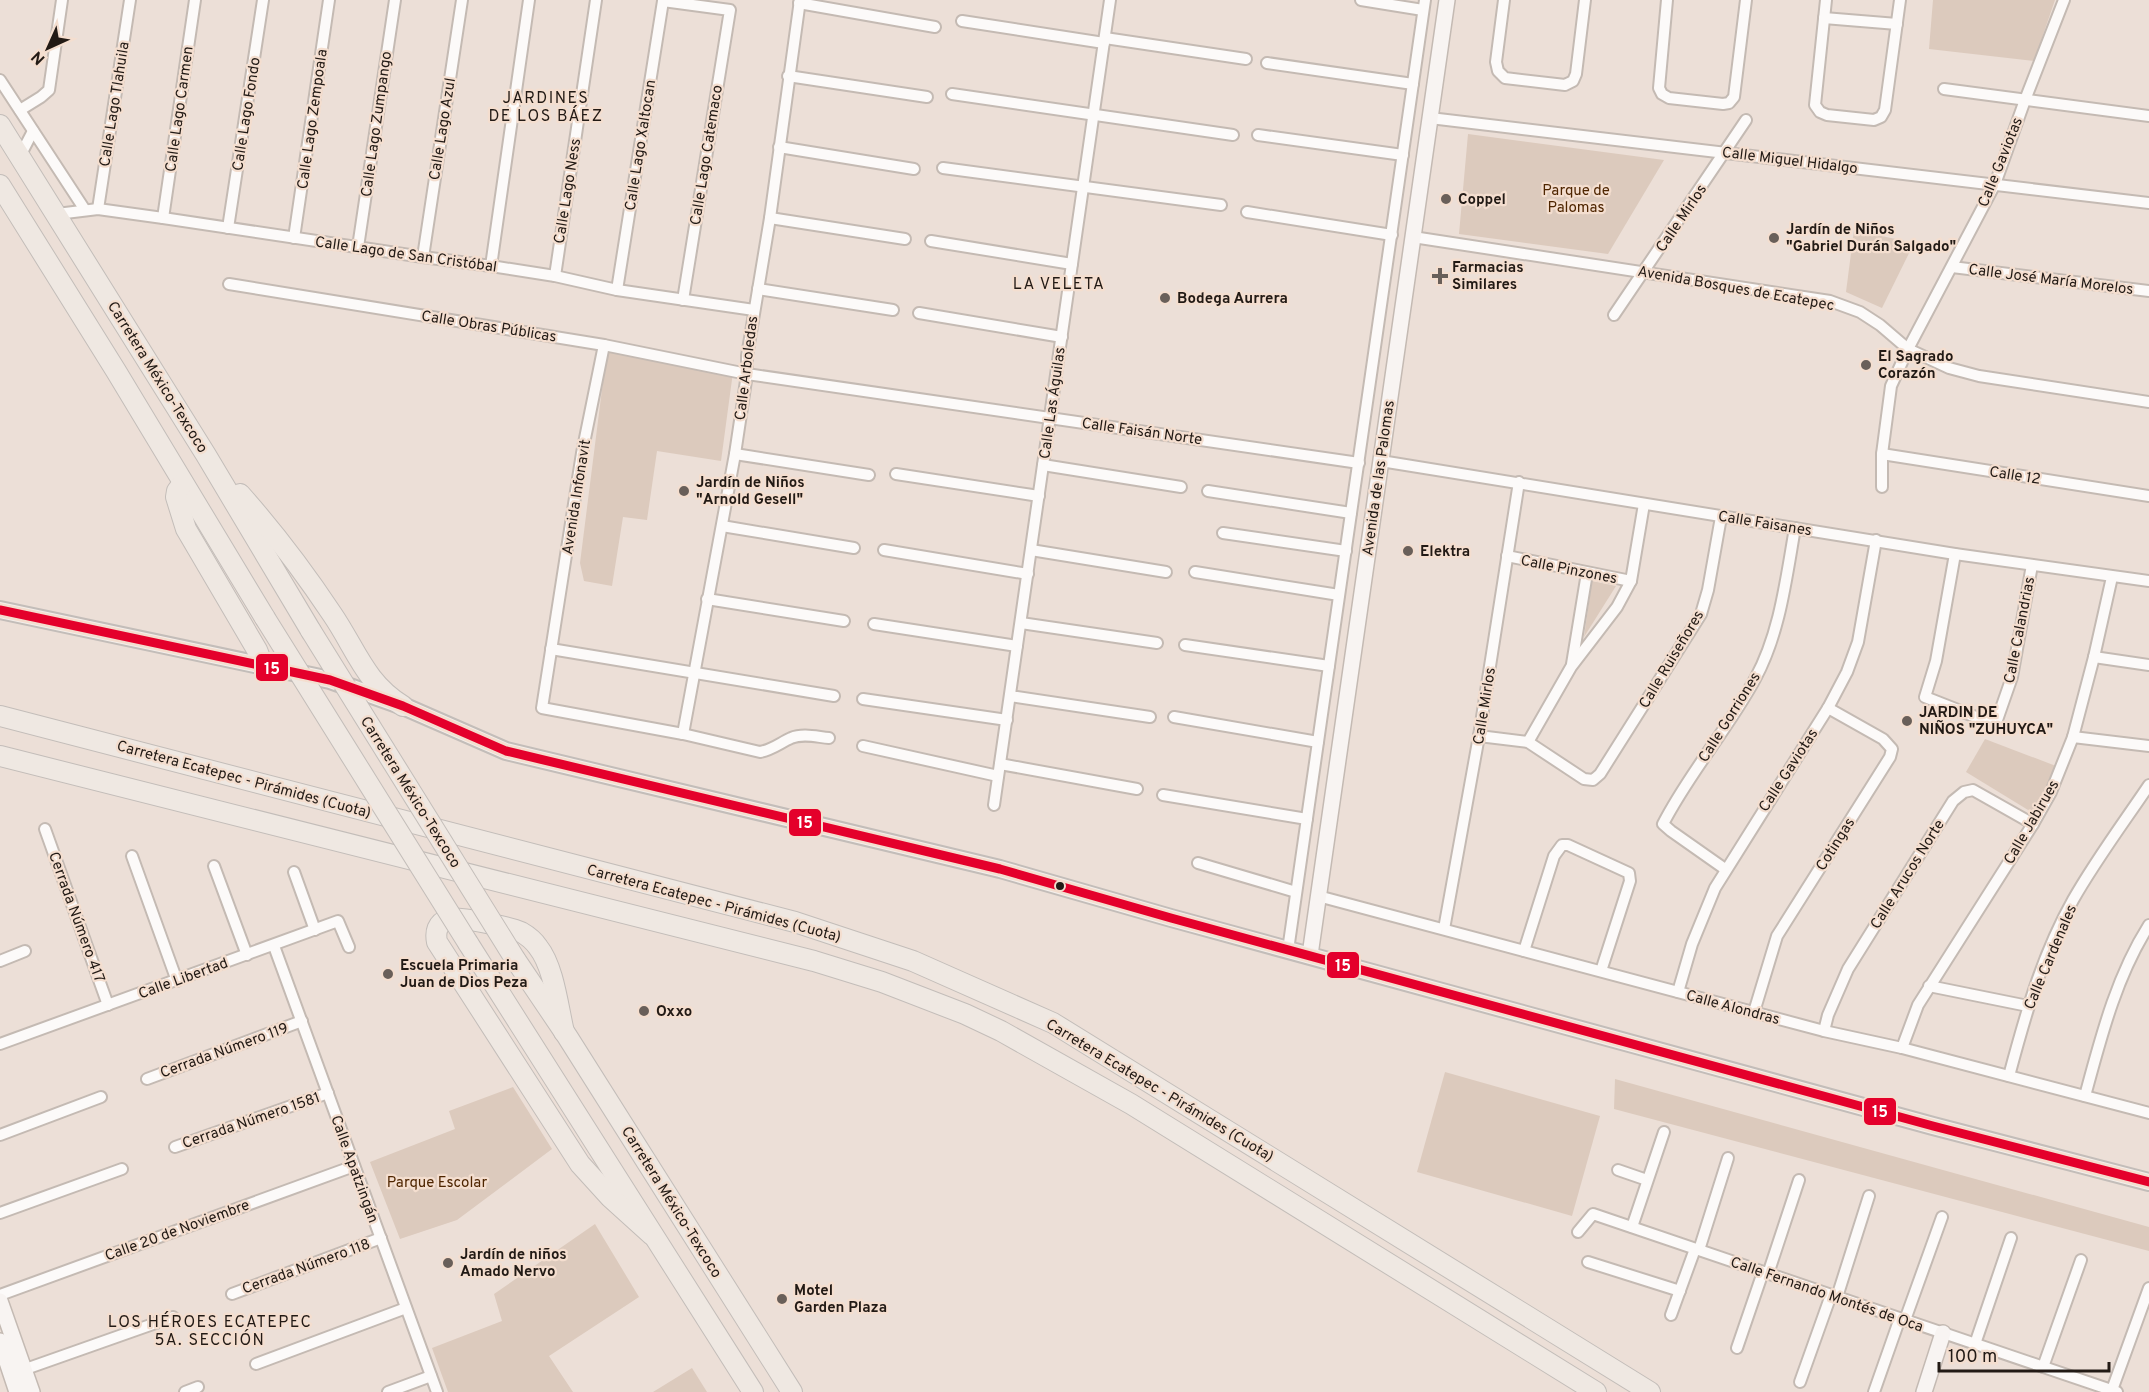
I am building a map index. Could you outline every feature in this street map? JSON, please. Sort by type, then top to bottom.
[{"type":"highway","name":"Carretera México-Texcoco","points":[[0,125],[214,468],[311,631],[515,959],[564,1032],[792,1392]]},
{"type":"highway","points":[[0,185],[6,202],[265,618],[753,1392]]},
{"type":"highway","points":[[214,468],[254,510],[279,541],[331,612],[368,676],[384,693],[403,706]]},
{"type":"highway","points":[[183,483],[176,497],[186,529],[257,650],[263,665]]},
{"type":"highway","name":"Carretera Ecatepec - Pirámides (Cuota)","points":[[0,716],[795,922],[913,961],[1008,1002],[1062,1029],[1650,1392]]},
{"type":"highway","name":"Carretera Ecatepec - Pirámides (Cuota)","points":[[0,756],[814,961],[882,982],[965,1014],[1001,1031],[1131,1104],[1596,1392]]},
{"type":"highway","points":[[564,1032],[548,964],[530,938],[514,929],[496,925],[453,918],[441,923],[436,932],[436,942],[580,1164],[610,1197],[652,1235]]},
{"type":"main road","name":"Avenida de las Palomas","points":[[1310,955],[1447,0]]},
{"type":"main road","points":[[0,610],[330,680],[403,706],[506,751],[1000,869],[1933,1126],[2149,1182]]},
{"type":"main road","points":[[0,1301],[18,1372],[17,1392]]},
{"type":"main road","points":[[1924,1392],[1944,1333]]},
{"type":"main road","points":[[0,1341],[32,1392]]},
{"type":"street","points":[[20,110],[49,90],[62,0]]},
{"type":"street","name":"Calle Lago Tlahuila","points":[[98,209],[129,0]]},
{"type":"street","name":"Calle Lago Carmen","points":[[163,218],[195,0]]},
{"type":"street","name":"Calle Lago Fondo","points":[[228,228],[263,0]]},
{"type":"street","name":"Calle Lago Zempoala","points":[[294,238],[329,0]]},
{"type":"street","name":"Calle Lago Zumpango","points":[[358,248],[395,0]]},
{"type":"street","name":"Calle Lago Azul","points":[[423,257],[462,0]]},
{"type":"street","points":[[491,266],[529,0]]},
{"type":"street","name":"Calle Lago Ness","points":[[555,276],[596,0]]},
{"type":"street","name":"Calle Las Águilas","points":[[994,805],[1110,0]]},
{"type":"street","points":[[1361,0],[1424,5]]},
{"type":"street","points":[[1504,0],[1496,63],[1498,72],[1505,78],[1566,85],[1573,81],[1576,74],[1585,0]]},
{"type":"street","points":[[1667,0],[1659,88],[1662,94],[1669,98],[1723,104],[1734,97],[1746,0]]},
{"type":"street","points":[[1826,0],[1815,105],[1827,116],[1874,120],[1881,117],[1885,110],[1900,0]]},
{"type":"street","name":"Calle Gaviotas","points":[[1882,487],[1882,454],[1891,386],[1908,349],[1995,184],[2064,0]]},
{"type":"street","name":"Calle Lago Catemaco","points":[[663,1],[730,10],[682,300]]},
{"type":"street","name":"Calle Lago Xaltocan","points":[[617,290],[663,1]]},
{"type":"street","points":[[800,2],[935,27]]},
{"type":"street","name":"Calle Arboledas","points":[[683,734],[689,672],[707,599],[735,454],[747,374],[747,356],[770,218],[800,2]]},
{"type":"street","name":"Avenida de las Palomas","points":[[1288,950],[1424,5]]},
{"type":"street","points":[[1824,18],[1897,24]]},
{"type":"street","points":[[962,21],[1246,58]]},
{"type":"street","points":[[1267,63],[1413,84]]},
{"type":"street","points":[[788,76],[927,97]]},
{"type":"street","points":[[2,86],[85,210]]},
{"type":"street","points":[[1944,89],[2149,116]]},
{"type":"street","points":[[952,93],[1233,135]]},
{"type":"street","name":"Calle Miguel Hidalgo","points":[[1430,118],[2149,202]]},
{"type":"street","name":"Calle Mirlos","points":[[1614,315],[1746,120]]},
{"type":"street","points":[[20,156],[33,131]]},
{"type":"street","points":[[1258,135],[1403,155]]},
{"type":"street","points":[[779,147],[914,169]]},
{"type":"street","points":[[943,168],[1221,205]]},
{"type":"street","name":"Calle Lago de San Cristóbal","points":[[57,214],[98,209],[491,266],[555,276],[617,290],[754,310]]},
{"type":"street","points":[[1247,212],[1392,235]]},
{"type":"street","points":[[770,218],[905,239]]},
{"type":"street","name":"Avenida Bosques de Ecatepec","points":[[1413,237],[1830,301],[1860,312],[1880,325],[1908,349],[1949,368],[1979,376],[2149,402]]},
{"type":"street","points":[[931,241],[1072,264]]},
{"type":"street","name":"Calle José María Morelos","points":[[1952,267],[2149,291]]},
{"type":"street","name":"Calle Obras Públicas","points":[[229,284],[604,345],[747,374]]},
{"type":"street","points":[[758,289],[893,310]]},
{"type":"street","points":[[919,313],[1062,337]]},
{"type":"street","name":"Avenida Infonavit","points":[[604,345],[582,453],[542,708],[683,734]]},
{"type":"street","name":"Calle Faisán Norte","points":[[747,374],[1359,463]]},
{"type":"street","points":[[735,454],[869,475]]},
{"type":"street","name":"Calle 12","points":[[1882,454],[2149,496]]},
{"type":"street","name":"Calle Faisanes","points":[[1381,461],[1954,554],[2149,581]]},
{"type":"street","points":[[1043,465],[1181,487]]},
{"type":"street","points":[[896,474],[1039,496]]},
{"type":"street","name":"Calle Mirlos","points":[[1444,929],[1479,736],[1519,482]]},
{"type":"street","points":[[1208,491],[1351,513]]},
{"type":"street","points":[[1479,736],[1528,742],[1571,667],[1617,607],[1631,581],[1644,504]]},
{"type":"street","name":"Calle Ruiseñores","points":[[1528,742],[1584,779],[1593,780],[1600,774],[1701,614],[1708,591],[1721,517]]},
{"type":"street","points":[[722,526],[854,548]]},
{"type":"street","name":"Calle Gorriones","points":[[1725,869],[1663,824],[1755,679],[1771,641],[1780,611],[1795,528]]},
{"type":"street","points":[[1223,533],[1346,551]]},
{"type":"street","name":"Calle Gaviotas","points":[[1678,992],[1701,918],[1725,869],[1828,708],[1847,672],[1858,642],[1876,540]]},
{"type":"street","points":[[884,550],[1028,574]]},
{"type":"street","points":[[1031,550],[1166,572]]},
{"type":"street","name":"Calle Calandrias","points":[[1954,554],[1936,661],[1925,697],[1991,723],[1997,720],[2012,677],[2032,565]]},
{"type":"street","name":"Calle Pinzones","points":[[1507,556],[1631,581]]},
{"type":"street","points":[[1195,572],[1339,595]]},
{"type":"street","points":[[1571,667],[1587,573]]},
{"type":"street","name":"Calle Jabirues","points":[[1902,1048],[1918,1005],[1929,986],[2051,792],[2073,737],[2112,576]]},
{"type":"street","points":[[707,599],[844,621]]},
{"type":"street","points":[[1021,623],[1157,643]]},
{"type":"street","points":[[874,624],[1017,646]]},
{"type":"street","points":[[1185,645],[1329,666]]},
{"type":"street","points":[[551,649],[834,696]]},
{"type":"street","points":[[2094,657],[2149,665]]},
{"type":"street","points":[[1010,696],[1150,717]]},
{"type":"street","points":[[863,699],[1006,720]]},
{"type":"street","name":"Cotingas","points":[[1754,1012],[1777,936],[1892,749],[1883,739],[1828,708]]},
{"type":"street","points":[[1174,717],[1318,742]]},
{"type":"street","points":[[683,734],[760,752],[768,751],[793,737],[802,735],[830,738]]},
{"type":"street","points":[[2073,737],[2149,746]]},
{"type":"street","points":[[863,746],[998,776]]},
{"type":"street","points":[[1000,764],[1137,789]]},
{"type":"street","name":"Calle Cardenales","points":[[2008,1076],[2028,1006],[2048,952],[2073,900],[2145,800],[2149,785]]},
{"type":"street","name":"Calle Arucos Norte","points":[[1824,1031],[1828,1015],[1848,969],[1953,801],[1964,792],[1973,790],[2033,824]]},
{"type":"street","points":[[1163,795],[1307,819]]},
{"type":"street","name":"Cerrada Número 417","points":[[45,829],[108,1005]]},
{"type":"street","points":[[1524,951],[1554,856],[1562,845],[1568,845],[1629,873],[1630,881],[1601,971]]},
{"type":"street","points":[[132,856],[177,981]]},
{"type":"street","points":[[1198,863],[1296,892]]},
{"type":"street","points":[[214,866],[247,955]]},
{"type":"street","points":[[294,872],[315,930]]},
{"type":"street","name":"Calle Alondras","points":[[1318,896],[1824,1031],[1902,1048],[2149,1113]]},
{"type":"street","name":"Calle Libertad","points":[[0,1044],[338,921],[349,947]]},
{"type":"street","points":[[2085,1096],[2107,1014],[2137,943],[2149,925]]},
{"type":"street","name":"Calle Apatzingán","points":[[274,946],[437,1392]]},
{"type":"street","points":[[0,961],[26,951]]},
{"type":"street","points":[[1929,986],[2028,1006]]},
{"type":"street","name":"Cerrada Número 119","points":[[147,1079],[302,1021]]},
{"type":"street","name":"Cerrada Número 1581","points":[[175,1147],[328,1093]]},
{"type":"street","points":[[0,1135],[101,1097]]},
{"type":"street","points":[[1632,1227],[1664,1132]]},
{"type":"street","points":[[1671,1315],[1697,1249],[1728,1158]]},
{"type":"street","name":"Calle 20 de Noviembre","points":[[0,1295],[354,1166]]},
{"type":"street","points":[[0,1213],[122,1169]]},
{"type":"street","points":[[1618,1170],[1647,1180]]},
{"type":"street","points":[[1737,1348],[1799,1180]]},
{"type":"street","points":[[1800,1382],[1834,1296],[1869,1196]]},
{"type":"street","name":"Calle Fernando Montés de Oca","points":[[1578,1232],[1593,1214],[2114,1391]]},
{"type":"street","points":[[1874,1392],[1942,1217]]},
{"type":"street","name":"Cerrada Número 118","points":[[232,1294],[381,1238]]},
{"type":"street","points":[[1975,1344],[2011,1238]]},
{"type":"street","points":[[2043,1367],[2082,1260]]},
{"type":"street","points":[[1588,1262],[1680,1291]]},
{"type":"street","points":[[2114,1391],[2149,1288]]},
{"type":"street","points":[[256,1364],[406,1308]]},
{"type":"street","points":[[18,1372],[172,1317]]},
{"type":"street","points":[[388,1392],[431,1376]]},
{"type":"street","points":[[185,1392],[198,1388]]},
{"type":"green space","points":[[1933,0],[2055,0],[2034,61],[1929,49]]},
{"type":"green space","name":"Parque de Palomas","points":[[1468,134],[1664,160],[1608,254],[1459,234]]},
{"type":"green space","points":[[1854,230],[1914,243],[1882,308],[1846,292]]},
{"type":"green space","points":[[607,350],[733,372],[721,461],[657,451],[647,520],[623,517],[612,586],[584,581],[580,563]]},
{"type":"green space","points":[[1592,581],[1616,586],[1584,637]]},
{"type":"green space","points":[[1985,739],[2056,766],[2033,813],[1966,772]]},
{"type":"green space","points":[[1445,1072],[1600,1116],[1572,1216],[1417,1172]]},
{"type":"green space","points":[[1615,1079],[2149,1227],[2149,1251],[1614,1109]]},
{"type":"green space","name":"Parque Escolar","points":[[513,1087],[552,1149],[457,1220],[400,1239],[370,1162],[455,1129],[449,1111]]},
{"type":"green space","points":[[595,1224],[639,1297],[549,1356],[573,1392],[448,1392],[432,1348],[502,1321],[494,1294]]},
{"type":"green space","points":[[692,1368],[707,1392],[653,1392]]},
{"type":"transit line","name":"15","points":[[0,610],[330,680],[403,706],[506,751],[1000,869],[1171,918],[1933,1126],[2149,1182]]},
{"type":"place","name":"Coppel","points":[[1446,199]]},
{"type":"place","name":"Jardín de Niños \"Gabriel Durán Salgado\"","points":[[1774,238]]},
{"type":"place","name":"Farmacias Similares","points":[[1440,276]]},
{"type":"place","name":"Bodega Aurrera","points":[[1165,298]]},
{"type":"place","name":"El Sagrado Corazón","points":[[1866,365]]},
{"type":"place","name":"Jardín de Niños \"Arnold Gesell\"","points":[[684,491]]},
{"type":"place","name":"Elektra","points":[[1408,551]]},
{"type":"place","name":"JARDIN DE NIÑOS \"ZUHUYCA\"","points":[[1907,721]]},
{"type":"place","name":"Escuela Primaria Juan de Dios Peza","points":[[388,974]]},
{"type":"place","name":"Oxxo","points":[[644,1011]]},
{"type":"place","name":"Jardín de niños Amado Nervo","points":[[448,1263]]},
{"type":"place","name":"Motel Garden Plaza","points":[[782,1299]]},
{"type":"district","name":"JARDINES DE LOS BÁEZ","points":[[546,106]]},
{"type":"district","name":"LA VELETA","points":[[1059,283]]},
{"type":"district","name":"LOS HÉROES ECATEPEC 5A. SECCIÓN","points":[[210,1330]]}]
